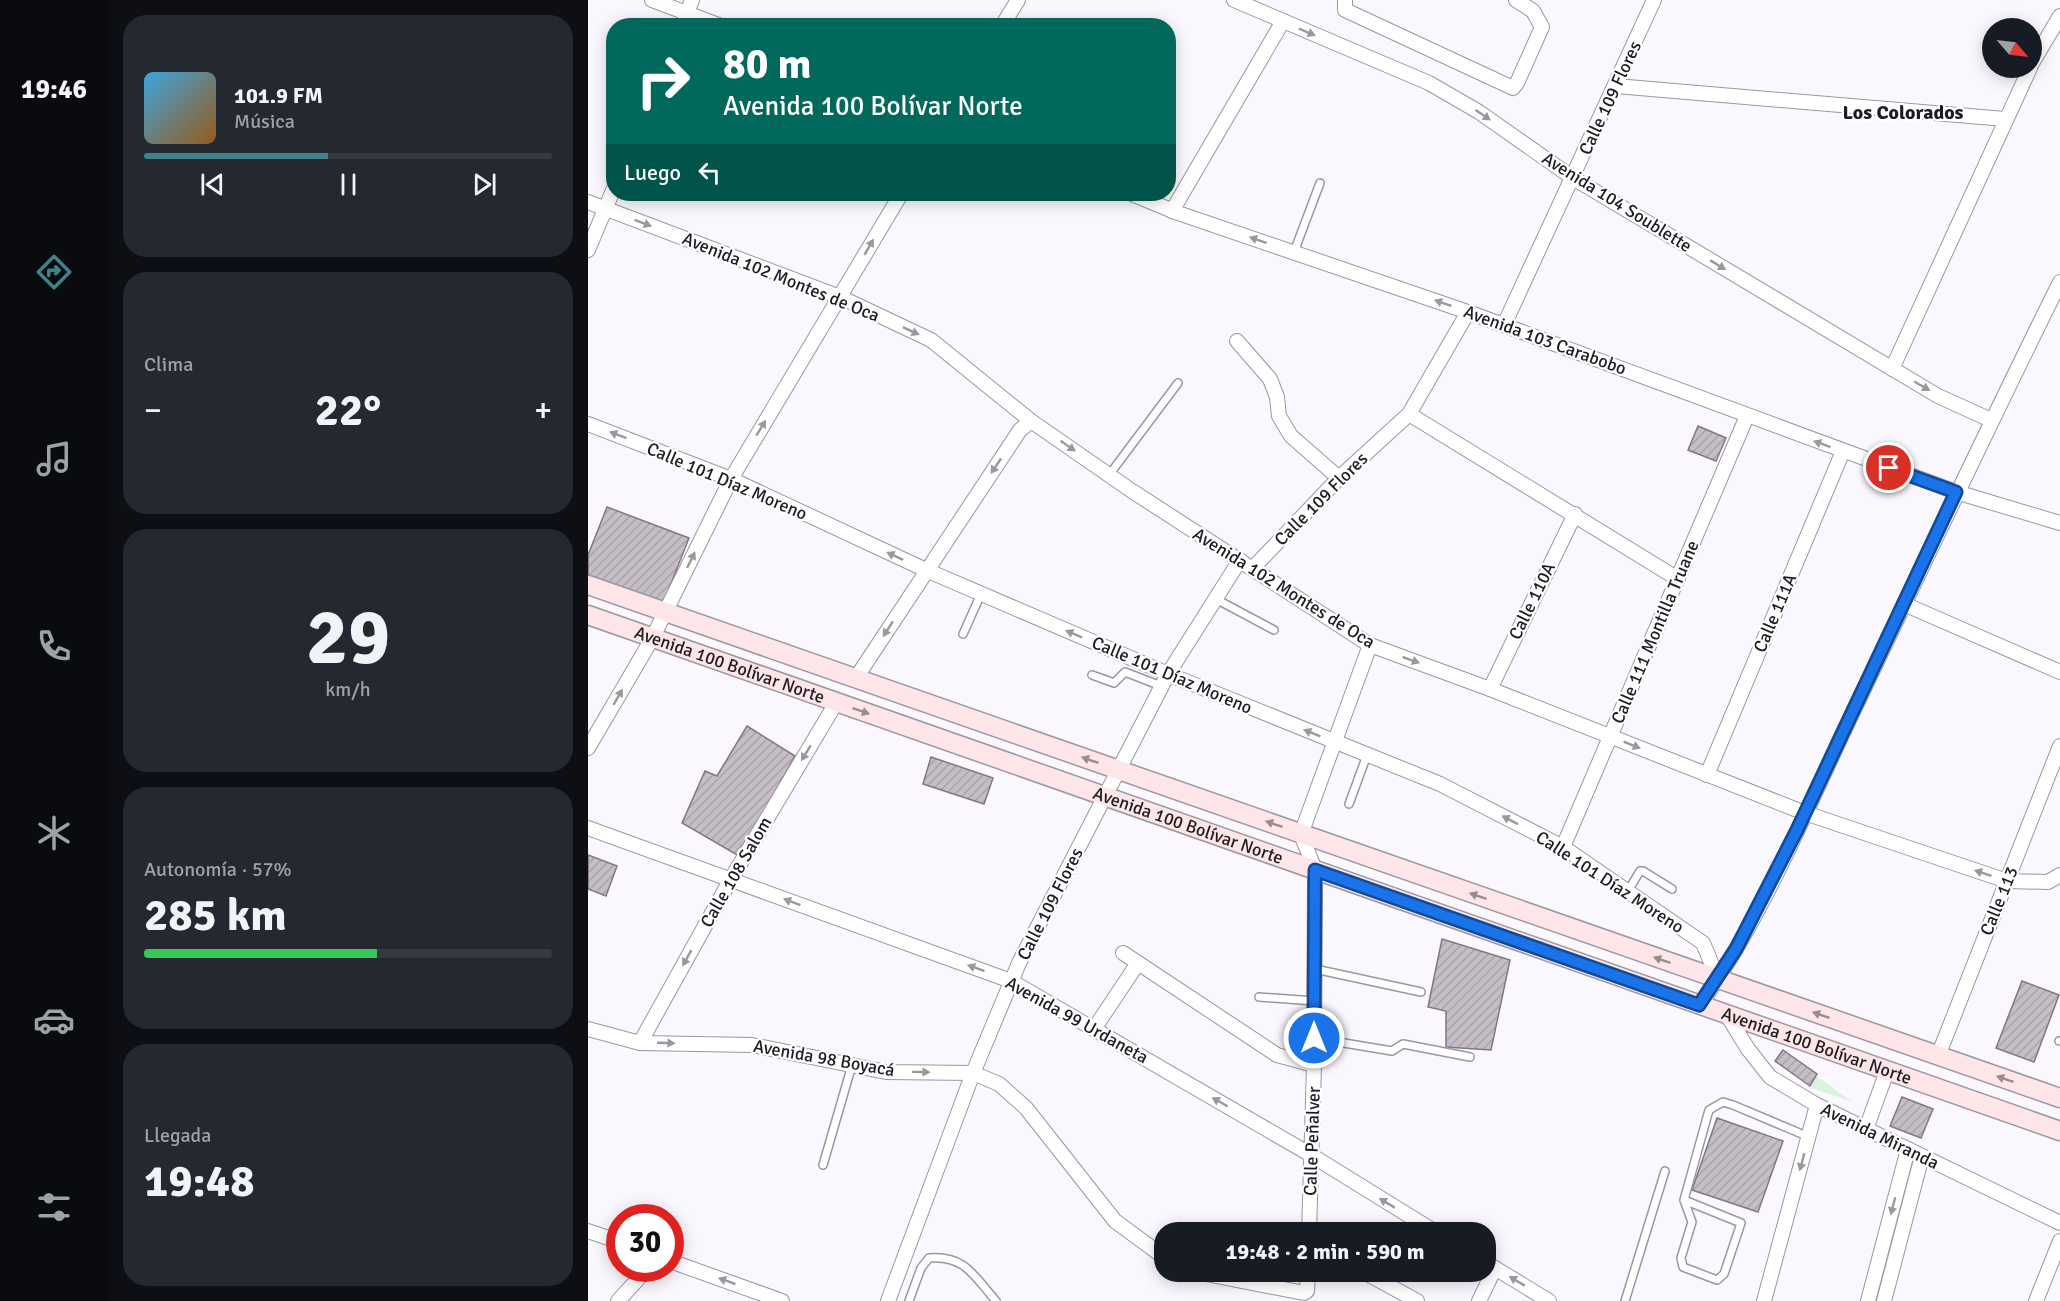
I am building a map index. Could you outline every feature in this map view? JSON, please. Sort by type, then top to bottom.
[{"type":"main road","name":"Avenida 100 Bolívar Norte","points":[[588,585],[2060,1098]]},
{"type":"main road","name":"Avenida 100 Bolívar Norte","points":[[588,615],[2060,1131]]},
{"type":"street","points":[[652,0],[690,6],[709,18]]},
{"type":"street","points":[[1007,18],[1018,0]]},
{"type":"street","name":"Avenida 104 Soublette","points":[[1234,0],[1429,83],[1479,112],[1573,178],[1938,396],[1991,420]]},
{"type":"street","points":[[1345,0],[1345,10],[1505,87],[1513,88],[1518,83],[1542,27],[1533,10],[1516,0]]},
{"type":"street","name":"Calle 109 Flores","points":[[1504,325],[1654,0]]},
{"type":"street","points":[[2042,46],[2060,16]]},
{"type":"street","points":[[1172,211],[1283,21]]},
{"type":"street","points":[[1892,369],[2024,78]]},
{"type":"street","points":[[1616,86],[2005,119]]},
{"type":"street","points":[[588,250],[608,201]]},
{"type":"street","points":[[588,748],[653,637],[731,478],[896,201]]},
{"type":"street","name":"Avenida 103 Carabobo","points":[[1148,201],[1468,312],[1956,492],[2060,524]]},
{"type":"street","name":"Avenida 102 Montes de Oca","points":[[588,202],[840,297],[931,340],[1031,421],[1109,475],[1370,645],[1490,689],[1805,813],[2007,880],[2048,882],[2060,875]]},
{"type":"street","points":[[1699,1005],[1718,979],[1744,933],[1805,813],[1956,492],[2060,282]]},
{"type":"street","name":"Calle 109 Flores","points":[[1253,568],[1339,478],[1408,414],[1468,312]]},
{"type":"street","points":[[1237,341],[1270,379],[1277,398],[1279,416],[1291,436],[1339,478]]},
{"type":"street","points":[[1408,414],[1678,579]]},
{"type":"street","name":"Calle 111 Montilla Truane","points":[[1563,848],[1747,416]]},
{"type":"street","points":[[856,678],[1020,430],[1031,421]]},
{"type":"street","name":"Calle 101 Díaz Moreno","points":[[588,424],[731,478],[1164,680],[1334,742],[1440,784],[1563,848],[1628,891],[1703,944],[1718,979]]},
{"type":"street","name":"Calle 111A","points":[[1707,775],[1844,451]]},
{"type":"street","name":"Calle 110A","points":[[1490,689],[1575,514]]},
{"type":"street","name":"Calle 109 Flores","points":[[888,1301],[973,1073],[1011,981],[1164,680],[1240,560]]},
{"type":"street","points":[[1905,604],[2060,672]]},
{"type":"street","points":[[1315,870],[1301,834],[1370,645]]},
{"type":"street","name":"Calle 108 Salom","points":[[640,1043],[731,879],[836,703]]},
{"type":"street","name":"Calle 113","points":[[1938,1056],[2060,746]]},
{"type":"street","name":"Avenida 99 Urdaneta","points":[[588,828],[1011,981],[1419,1222]]},
{"type":"street","name":"Calle Peñalver","points":[[1310,1222],[1315,870]]},
{"type":"street","points":[[1123,953],[1277,1055],[1314,1065]]},
{"type":"street","points":[[1094,1029],[1138,963]]},
{"type":"street","name":"Avenida Miranda","points":[[1727,1015],[1748,1049],[1770,1077],[1817,1105],[2060,1223]]},
{"type":"street","name":"Avenida 98 Boyacá","points":[[588,1029],[640,1043],[752,1045],[886,1072],[973,1073],[999,1084],[1026,1108],[1114,1221],[1154,1250]]},
{"type":"street","points":[[1866,1129],[1887,1071]]},
{"type":"street","points":[[1764,1301],[1817,1105]]},
{"type":"street","points":[[1868,1301],[1908,1149]]},
{"type":"street","points":[[1884,1301],[1922,1156]]},
{"type":"street","points":[[588,1231],[606,1237]]},
{"type":"street","points":[[2036,1301],[2060,1241]]},
{"type":"street","points":[[684,1266],[782,1301]]},
{"type":"street","points":[[1496,1269],[1550,1301]]},
{"type":"street","points":[[618,1301],[635,1282]]},
{"type":"street","points":[[1247,1282],[1304,1293],[1307,1282]]},
{"type":"street","points":[[1382,1282],[1417,1301]]},
{"type":"street","points":[[1479,1301],[1485,1282]]},
{"type":"lane","points":[[1294,252],[1320,183]]},
{"type":"lane","points":[[1109,475],[1178,383]]},
{"type":"lane","points":[[963,634],[981,594]]},
{"type":"lane","points":[[1214,598],[1274,630]]},
{"type":"lane","points":[[1092,675],[1114,683],[1125,672],[1164,680]]},
{"type":"lane","points":[[1349,804],[1367,755]]},
{"type":"lane","points":[[1628,891],[1640,871],[1672,889]]},
{"type":"lane","points":[[1315,969],[1421,992]]},
{"type":"lane","points":[[1259,997],[1315,1001]]},
{"type":"lane","points":[[1314,1038],[1392,1051],[1403,1044],[1470,1057]]},
{"type":"lane","points":[[823,1165],[852,1065]]},
{"type":"lane","points":[[1684,1200],[1741,1223],[1724,1274],[1717,1280],[1683,1267],[1681,1258],[1692,1222],[1684,1200],[1709,1110],[1715,1104],[1723,1102],[1809,1137]]},
{"type":"lane","points":[[1625,1301],[1665,1171]]},
{"type":"lane","points":[[909,1301],[921,1268],[929,1258],[940,1257],[961,1262],[996,1301]]},
{"type":"green space","points":[[1816,1076],[1853,1102],[1814,1089],[1810,1086]]},
{"type":"building","points":[[1698,426],[1726,438],[1716,461],[1688,450]]},
{"type":"building","points":[[607,507],[689,538],[663,604],[588,575],[588,555]]},
{"type":"building","points":[[747,726],[795,756],[739,856],[682,823],[705,771],[717,776]]},
{"type":"building","points":[[931,757],[993,778],[984,804],[923,784]]},
{"type":"building","points":[[588,855],[617,866],[606,896],[588,889]]},
{"type":"building","points":[[1442,939],[1510,960],[1491,1050],[1446,1047],[1446,1011],[1428,1007]]},
{"type":"building","points":[[2022,981],[2059,995],[2034,1062],[1996,1048]]},
{"type":"building","points":[[1783,1050],[1817,1074],[1810,1086],[1775,1061]]},
{"type":"building","points":[[1902,1097],[1933,1109],[1921,1138],[1890,1126]]},
{"type":"building","points":[[1717,1118],[1783,1141],[1758,1212],[1692,1190]]},
{"type":"district","name":"Los Colorados","points":[[1903,112]]},
{"type":"route","points":[[1314,1038],[1315,870],[1699,1005],[1736,949],[1797,830],[1956,492],[1889,468]]}]
